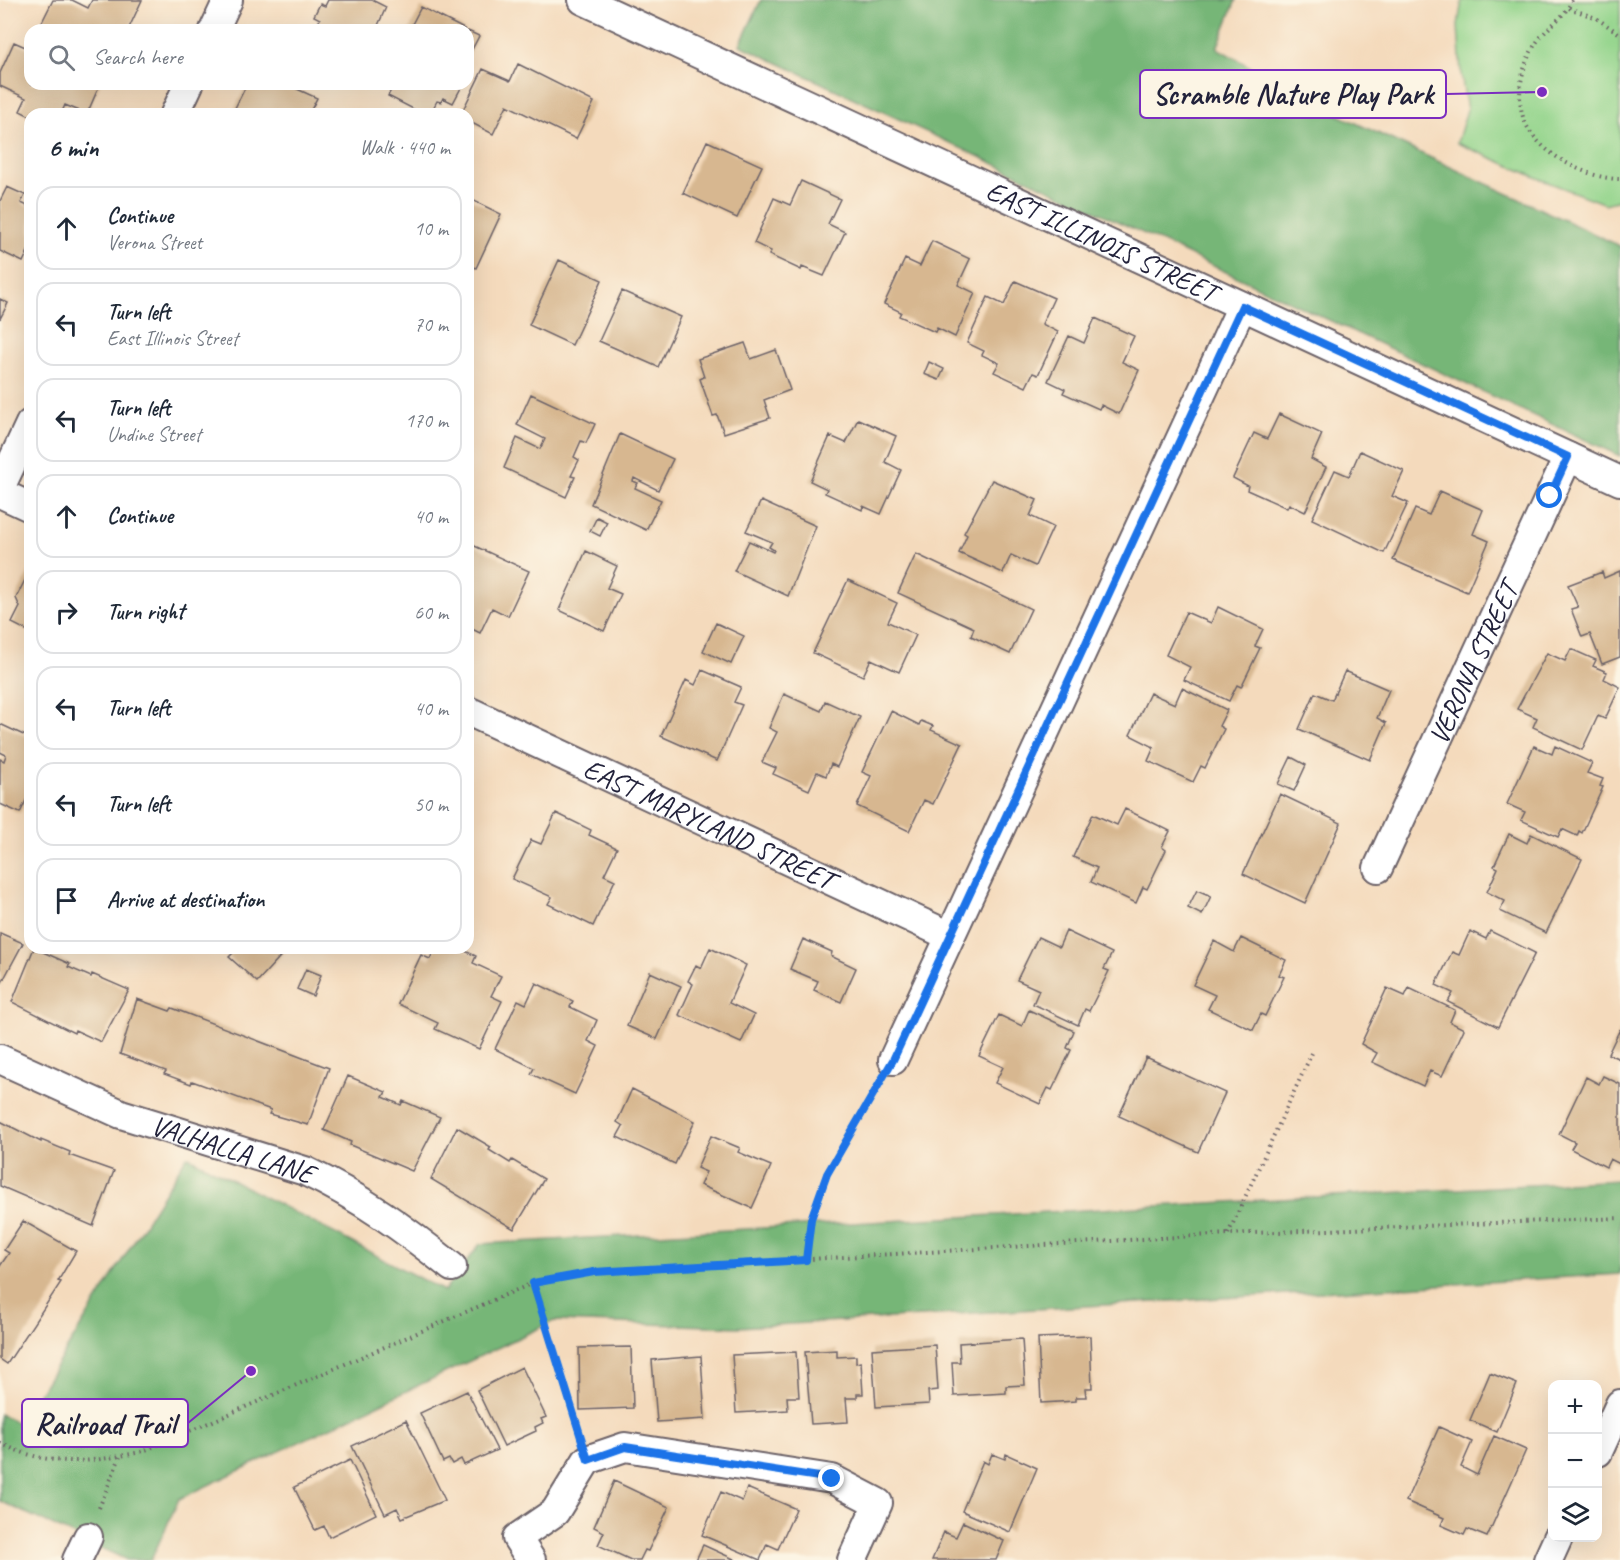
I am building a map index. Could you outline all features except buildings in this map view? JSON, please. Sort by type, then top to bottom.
[{"type":"street","points":[[217,24],[228,0]]},
{"type":"street","name":"EAST ILLINOIS STREET","points":[[583,0],[1620,481]]},
{"type":"street","points":[[177,108],[186,90]]},
{"type":"street","points":[[893,1060],[1242,306]]},
{"type":"street","points":[[0,488],[24,437]]},
{"type":"street","name":"VERONA STREET","points":[[1378,868],[1568,457]]},
{"type":"street","points":[[0,493],[24,504]]},
{"type":"street","name":"EAST MARYLAND STREET","points":[[474,714],[950,936]]},
{"type":"street","name":"VALHALLA LANE","points":[[0,1059],[121,1114],[273,1159],[314,1175],[390,1219],[452,1267]]},
{"type":"street","points":[[1602,1443],[1620,1404]]},
{"type":"street","points":[[524,1549],[555,1512],[588,1460],[625,1447],[832,1479],[878,1503],[852,1560]]},
{"type":"street","points":[[1548,1560],[1556,1542]]},
{"type":"path","points":[[1572,0],[1569,8],[1545,28],[1525,64],[1520,93],[1522,115],[1536,137],[1552,155],[1602,179],[1620,179]]},
{"type":"path","points":[[1569,8],[1596,18],[1620,34]]},
{"type":"path","points":[[1228,1234],[1312,1053]]},
{"type":"path","points":[[806,1260],[811,1219],[827,1174],[893,1060]]},
{"type":"path","points":[[0,1443],[18,1452],[51,1462],[141,1452],[533,1283],[594,1272],[1228,1234],[1620,1218]]},
{"type":"path","points":[[533,1283],[588,1460]]},
{"type":"path","points":[[82,1548],[120,1456]]},
{"type":"green space","points":[[761,0],[1236,0],[1217,48],[1315,104],[1620,246],[1620,456],[740,45]]},
{"type":"green space","points":[[1462,0],[1620,0],[1620,200],[1605,204],[1457,143],[1467,110],[1461,74],[1458,25]]},
{"type":"green space","points":[[187,1156],[444,1291],[480,1244],[1620,1180],[1620,1274],[739,1327],[554,1321],[179,1499],[151,1560],[127,1560],[0,1501],[0,1414],[20,1424]]},
{"type":"place","name":"Scramble Nature Play Park","points":[[1542,92]]},
{"type":"place","name":"Railroad Trail","points":[[251,1371]]},
{"type":"route","points":[[832,1479],[625,1447],[588,1460],[533,1283],[594,1272],[806,1260],[811,1219],[827,1174],[893,1060],[1242,306],[1568,457],[1550,496]]}]
